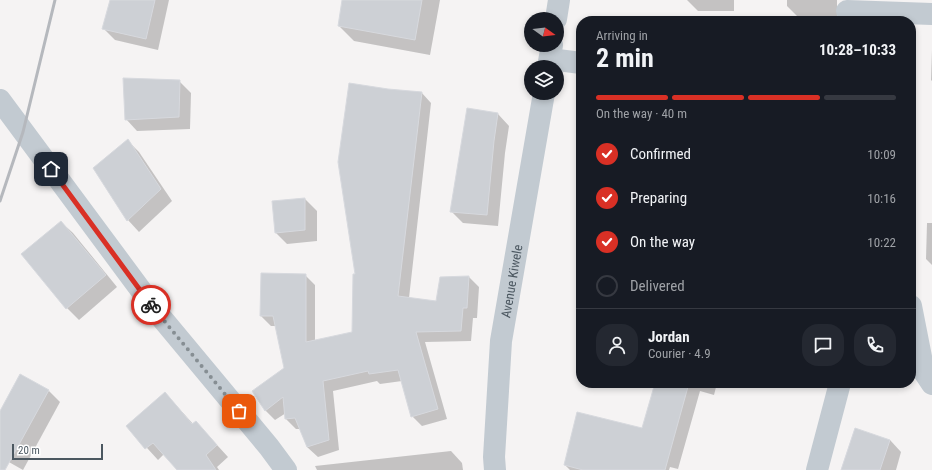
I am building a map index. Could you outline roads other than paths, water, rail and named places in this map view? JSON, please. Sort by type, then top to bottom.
[{"type":"street","points":[[557,12],[559,0]]},
{"type":"street","points":[[846,11],[932,14]]},
{"type":"street","points":[[550,57],[576,62]]},
{"type":"street","points":[[0,100],[160,316],[269,447],[286,470]]},
{"type":"street","name":"Avenue Kiwele","points":[[495,470],[494,457],[501,341],[543,100]]},
{"type":"street","points":[[916,331],[924,372],[932,384]]},
{"type":"street","points":[[817,470],[839,388]]},
{"type":"railway","points":[[0,201],[23,132],[55,0]]}]
